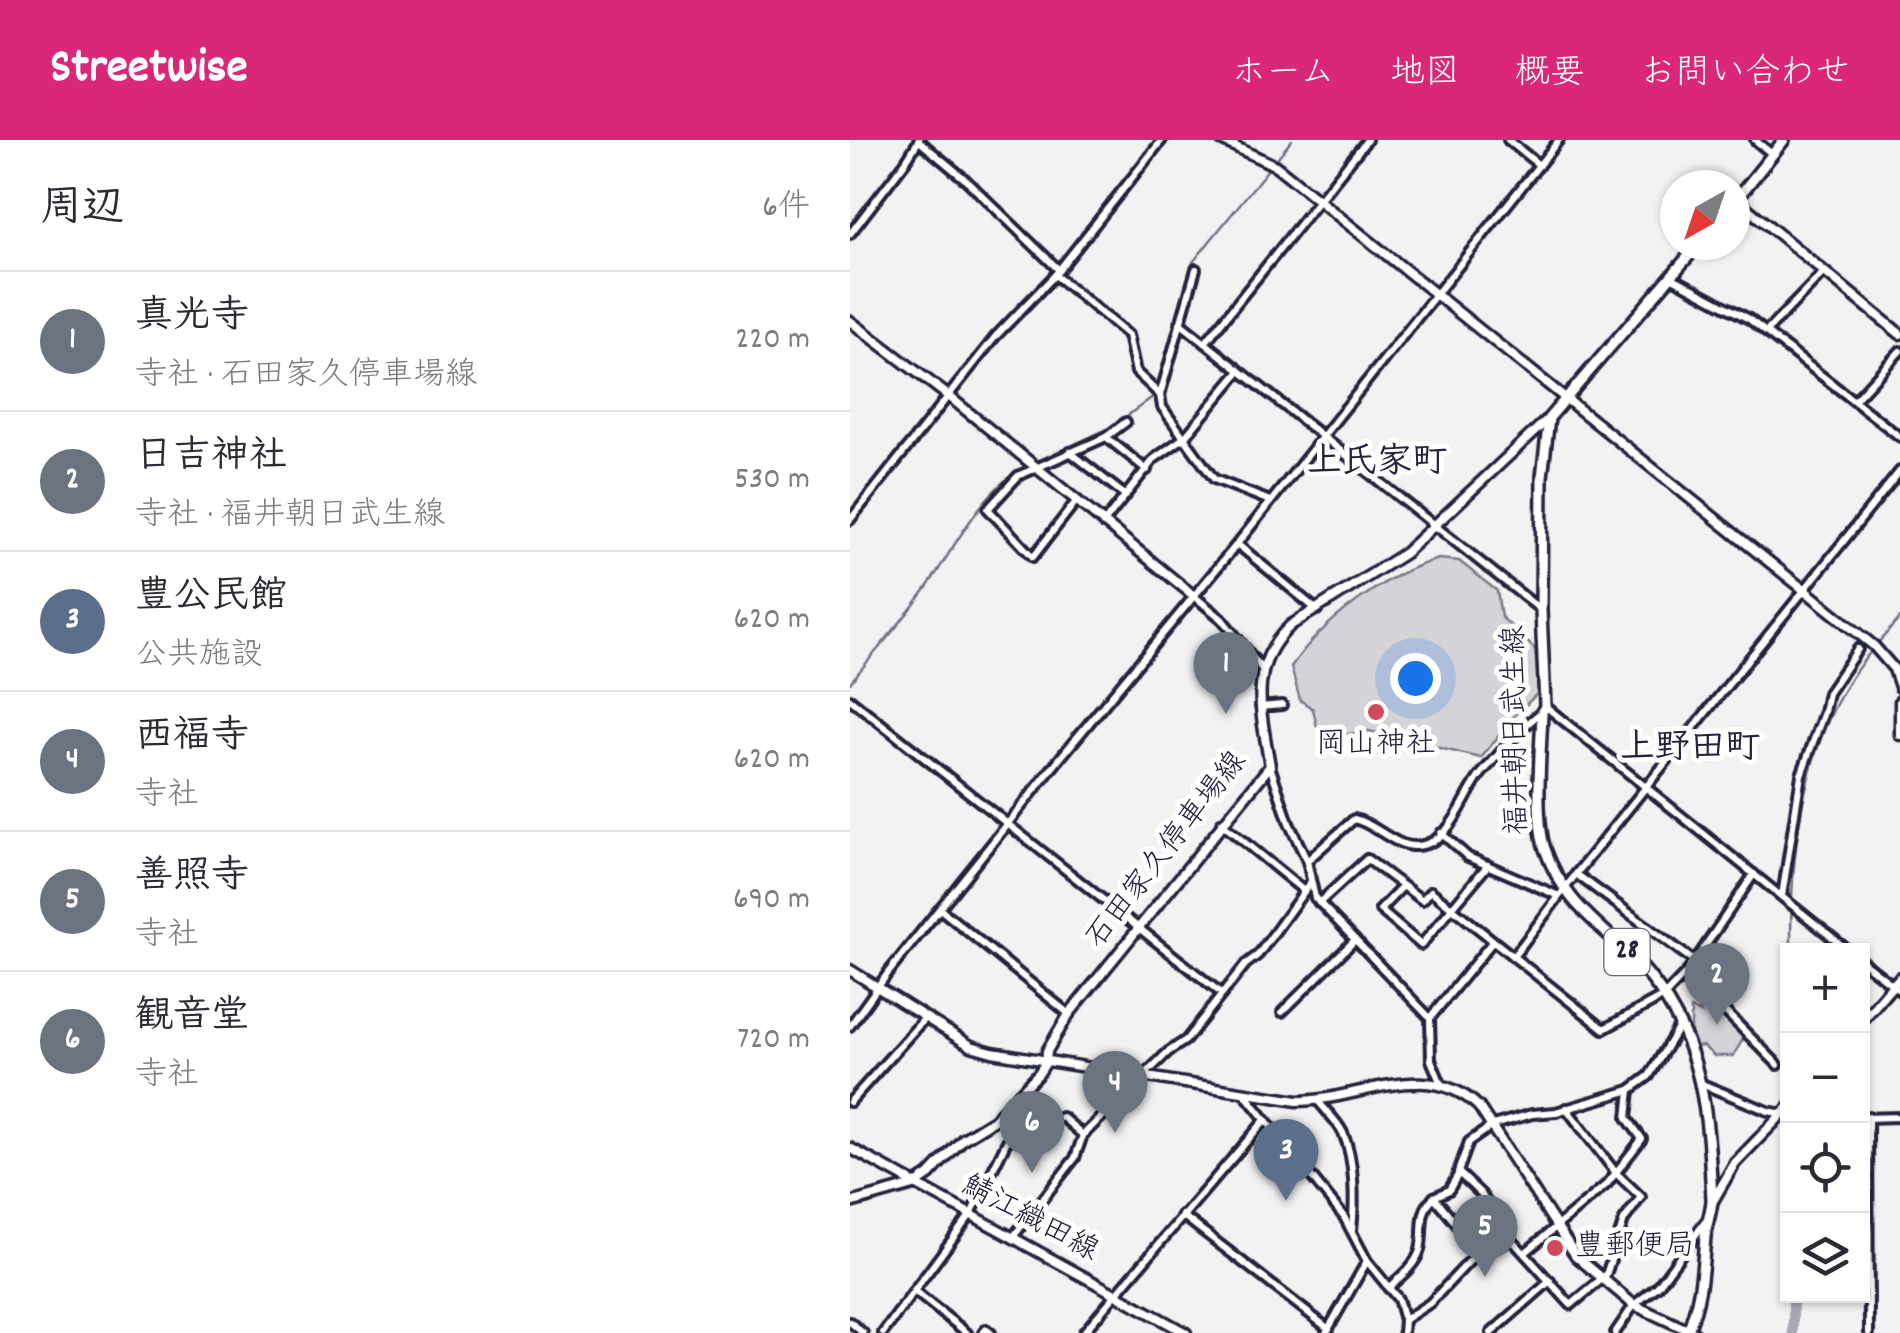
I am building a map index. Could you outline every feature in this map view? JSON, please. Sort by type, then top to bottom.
[{"type":"main road","points":[[1750,182],[1784,140]]},
{"type":"main road","points":[[1549,418],[1685,260]]},
{"type":"main road","name":"福井朝日武生線","points":[[1549,418],[1542,477],[1544,709],[1540,833],[1561,892],[1633,957],[1664,996],[1695,1057],[1702,1084],[1712,1202],[1699,1304],[1689,1332]]},
{"type":"street","points":[[850,234],[919,140],[1128,335],[1136,372],[1157,393],[1168,420],[1185,437],[1214,480],[1270,501]]},
{"type":"street","points":[[850,520],[995,337],[1057,272],[1162,140]]},
{"type":"street","points":[[1221,140],[1273,164],[1884,654],[1900,687]]},
{"type":"street","points":[[1205,343],[1367,140]]},
{"type":"street","points":[[1508,140],[1539,165]]},
{"type":"street","points":[[850,1026],[888,973],[1559,140]]},
{"type":"street","points":[[1755,140],[1772,154]]},
{"type":"street","points":[[1750,211],[1900,334]]},
{"type":"street","points":[[1157,393],[1196,269]]},
{"type":"street","points":[[1766,331],[1824,272]]},
{"type":"street","points":[[1671,277],[1766,331],[1900,437]]},
{"type":"street","points":[[850,320],[1194,596],[1222,620],[1262,668]]},
{"type":"street","points":[[1180,323],[1541,610]]},
{"type":"street","points":[[1855,400],[1900,351]]},
{"type":"street","points":[[1103,524],[1166,448],[1185,437],[1240,371]]},
{"type":"street","name":"石田家久停車場線","points":[[850,1203],[914,1184],[929,1175],[963,1139],[994,1120],[1046,1062],[1047,1051],[1069,1014],[1270,766],[1260,707],[1262,668],[1274,640],[1291,624],[1405,552],[1549,418]]},
{"type":"street","points":[[1074,504],[1033,557],[988,508],[1018,476],[1106,437],[1126,422]]},
{"type":"street","points":[[1106,437],[1147,470]]},
{"type":"street","points":[[1070,452],[1126,496]]},
{"type":"street","points":[[1513,957],[1900,471]]},
{"type":"street","points":[[1237,544],[1317,610]]},
{"type":"street","points":[[1785,899],[1801,774],[1828,693],[1858,649]]},
{"type":"street","points":[[850,699],[1222,994]]},
{"type":"street","points":[[1900,701],[1900,735]]},
{"type":"street","points":[[1260,707],[1282,705]]},
{"type":"street","points":[[1307,861],[1354,819],[1414,846],[1440,834],[1461,810],[1480,776],[1544,709],[1840,943]]},
{"type":"street","points":[[1270,766],[1319,902],[1430,1018]]},
{"type":"street","points":[[1222,824],[1304,891]]},
{"type":"street","points":[[1440,834],[1468,857],[1561,892]]},
{"type":"street","points":[[1319,902],[1367,859],[1422,900],[1431,891],[1604,1029],[1664,996],[1688,970],[1754,874]]},
{"type":"street","points":[[1403,886],[1380,910],[1421,945],[1488,865]]},
{"type":"street","points":[[1576,874],[1694,961]]},
{"type":"street","points":[[1013,1238],[1074,1158],[1083,1135],[1168,1052],[1186,1040],[1246,964],[1258,955],[1312,882]]},
{"type":"street","points":[[940,909],[1069,1014]]},
{"type":"street","points":[[1282,1012],[1355,940]]},
{"type":"street","points":[[1440,1084],[1431,1060],[1430,1018],[1493,941]]},
{"type":"street","points":[[1870,968],[1896,988]]},
{"type":"street","points":[[850,970],[971,1046],[1046,1062],[1296,1102],[1318,1101],[1410,1081],[1440,1084],[1470,1098],[1493,1125],[1576,1256],[1634,1305],[1689,1332]]},
{"type":"street","points":[[1688,970],[1712,982],[1708,994],[1778,1064]]},
{"type":"street","points":[[1870,1013],[1896,988],[1900,976]]},
{"type":"street","points":[[850,1102],[925,1018]]},
{"type":"street","points":[[1388,1288],[1417,1256],[1420,1226],[1428,1204],[1449,1190],[1459,1174],[1469,1142],[1493,1125],[1630,1090],[1649,1076],[1680,1024]]},
{"type":"street","points":[[1702,1084],[1780,1111]]},
{"type":"street","points":[[1526,1252],[1616,1173],[1642,1139],[1627,1118],[1630,1090]]},
{"type":"street","points":[[1244,1093],[1344,1218],[1367,1261],[1398,1299],[1403,1333]]},
{"type":"street","points":[[1318,1101],[1343,1133],[1354,1210],[1352,1232]]},
{"type":"street","points":[[1459,1174],[1482,1194],[1520,1250],[1526,1252],[1571,1305],[1602,1281],[1624,1220],[1641,1197],[1616,1173],[1566,1108]]},
{"type":"street","points":[[883,1333],[971,1214],[1007,1141],[1062,1117],[1083,1135]]},
{"type":"street","points":[[1870,1118],[1900,1117]]},
{"type":"street","points":[[1712,1202],[1735,1162],[1780,1119]]},
{"type":"street","points":[[1083,1333],[1265,1120]]},
{"type":"street","points":[[1865,1123],[1869,1333]]},
{"type":"street","name":"鯖江織田線","points":[[850,1148],[1186,1333]]},
{"type":"street","points":[[1434,1197],[1479,1251]]},
{"type":"street","points":[[1182,1216],[1328,1331],[1367,1261]]},
{"type":"street","points":[[1615,1333],[1634,1305],[1658,1286],[1707,1219]]},
{"type":"street","points":[[1404,1320],[1430,1302],[1479,1251],[1512,1240]]},
{"type":"street","points":[[1491,1333],[1550,1282]]},
{"type":"street","points":[[914,1291],[967,1333]]},
{"type":"street","points":[[850,1322],[863,1333]]},
{"type":"street","points":[[982,1333],[986,1329],[991,1333]]},
{"type":"shaded area","points":[[1439,559],[1459,561],[1497,591],[1501,617],[1535,649],[1539,692],[1481,758],[1369,731],[1328,737],[1317,727],[1313,709],[1300,700],[1291,667],[1320,633],[1357,601],[1399,575]]},
{"type":"shaded area","points":[[1702,996],[1745,1036],[1733,1056],[1714,1056],[1703,1046],[1695,1047],[1691,1009],[1701,1013],[1697,1005]]},
{"type":"waterway","points":[[1274,162],[1292,140]]},
{"type":"waterway","points":[[1515,140],[1538,160],[1554,140]]},
{"type":"waterway","points":[[1157,388],[1193,262],[1269,168]]},
{"type":"waterway","points":[[1036,462],[1112,427],[1154,396]]},
{"type":"waterway","points":[[850,683],[923,593],[981,507],[994,491],[1024,468]]},
{"type":"waterway","points":[[1878,643],[1900,618]]},
{"type":"waterway","points":[[1791,943],[1794,871],[1805,791],[1831,715],[1849,681],[1873,649]]},
{"type":"waterway","points":[[1793,1303],[1793,1333]]},
{"type":"place","name":"岡山神社","points":[[1376,712]]},
{"type":"place","name":"真光寺","points":[[1226,714]]},
{"type":"place","name":"日吉神社","points":[[1717,1025]]},
{"type":"place","name":"西福寺","points":[[1115,1133]]},
{"type":"place","name":"観音堂","points":[[1032,1173]]},
{"type":"place","name":"豊公民館","points":[[1286,1201]]},
{"type":"place","name":"豊郵便局","points":[[1555,1248]]},
{"type":"place","name":"善照寺","points":[[1485,1277]]},
{"type":"district","name":"上氏家町","points":[[1377,464]]},
{"type":"district","name":"上野田町","points":[[1690,750]]}]
